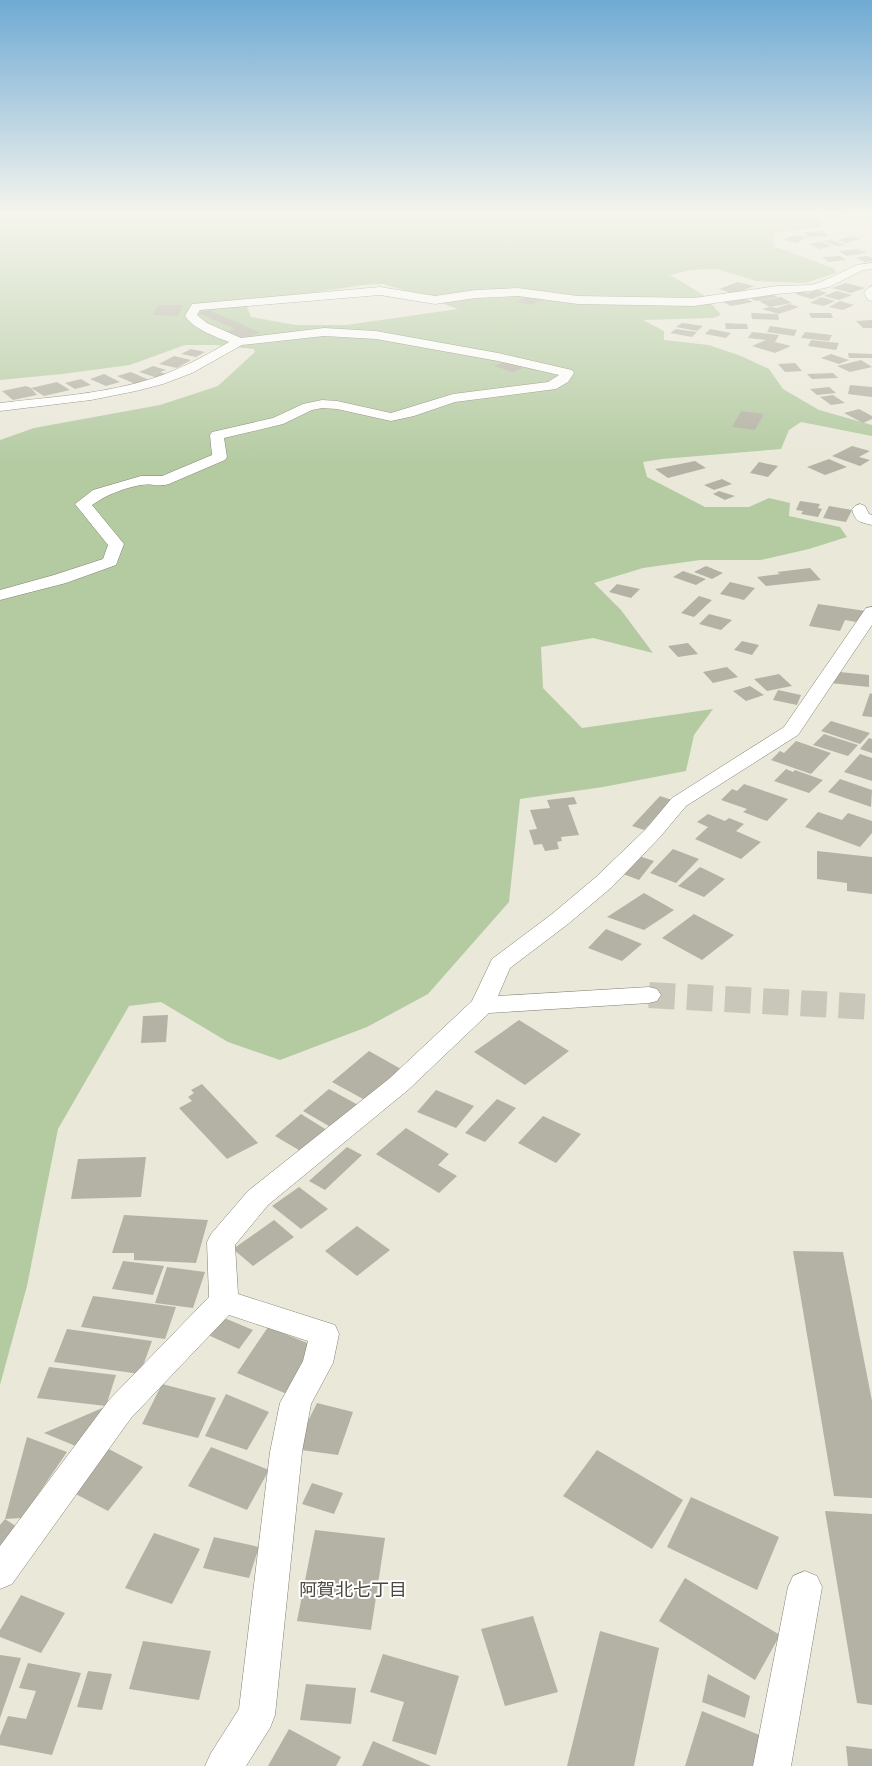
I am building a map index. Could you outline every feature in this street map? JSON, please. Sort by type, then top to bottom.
[{"type":"street","points":[[240,342],[203,326],[191,316],[196,307],[306,297]]},
{"type":"street","points":[[419,297],[435,300],[453,297]]},
{"type":"street","points":[[559,297],[578,300],[694,302],[725,297]]},
{"type":"street","points":[[0,407],[115,392],[180,373],[205,362],[240,342],[324,332],[376,335],[498,357],[567,373],[564,379],[551,386],[453,398],[409,413],[391,417],[337,405],[322,404],[308,407],[278,421],[217,435],[220,457],[164,481],[141,480],[98,493],[83,504],[116,544],[110,562],[60,579],[0,595]]},
{"type":"street","points":[[860,509],[862,518],[872,520]]},
{"type":"street","points":[[0,1573],[120,1409],[224,1301],[221,1242],[258,1198],[399,1084],[482,1005],[500,964],[560,919],[604,882],[653,833],[679,802],[791,731],[872,612]]},
{"type":"street","points":[[482,1005],[649,995]]},
{"type":"street","points":[[224,1301],[324,1334],[318,1363],[296,1403],[286,1452],[257,1715],[224,1766]]},
{"type":"street","points":[[772,1766],[805,1587]]},
{"type":"green space","points":[[0,297],[276,297],[244,299],[251,317],[296,325],[346,325],[458,309],[425,297],[706,297],[721,315],[713,318],[643,320],[664,331],[664,340],[709,345],[741,356],[769,369],[783,389],[819,410],[872,425],[872,436],[801,422],[789,430],[781,449],[662,459],[643,462],[647,477],[705,507],[749,507],[769,498],[790,503],[789,516],[840,527],[847,537],[809,549],[761,560],[700,560],[643,568],[594,583],[621,610],[653,653],[593,638],[541,647],[543,688],[582,728],[713,709],[694,735],[686,771],[603,787],[520,799],[509,902],[428,994],[367,1027],[280,1060],[228,1042],[161,1002],[129,1006],[58,1129],[27,1286],[0,1385],[0,440],[34,428],[160,405],[218,386],[255,352],[254,349],[215,345],[185,345],[130,365],[0,380]]},
{"type":"building","points":[[525,297],[545,298],[531,305],[516,302]]},
{"type":"building","points":[[743,297],[753,302],[731,306],[721,301]]},
{"type":"building","points":[[749,297],[776,297],[756,301]]},
{"type":"building","points":[[782,297],[792,303],[770,307],[759,301]]},
{"type":"building","points":[[820,297],[835,301],[824,306],[810,303]]},
{"type":"building","points":[[829,297],[846,297],[839,300]]},
{"type":"building","points":[[840,301],[854,305],[843,310],[829,307]]},
{"type":"building","points":[[789,304],[799,307],[779,314],[762,309],[769,307],[777,308]]},
{"type":"building","points":[[158,305],[183,305],[178,316],[153,315]]},
{"type":"building","points":[[209,310],[261,333],[240,339],[225,332],[235,329],[198,313]]},
{"type":"building","points":[[751,313],[778,314],[779,320],[752,319]]},
{"type":"building","points":[[809,313],[831,313],[833,318],[811,318]]},
{"type":"building","points":[[872,320],[872,328],[863,328],[856,321]]},
{"type":"building","points":[[682,323],[703,326],[697,331],[676,327]]},
{"type":"building","points":[[725,323],[747,324],[748,329],[726,329]]},
{"type":"building","points":[[770,326],[797,330],[794,336],[767,332]]},
{"type":"building","points":[[676,329],[697,332],[692,337],[670,333]]},
{"type":"building","points":[[710,329],[731,333],[726,338],[705,334]]},
{"type":"building","points":[[752,332],[779,335],[775,342],[791,346],[775,353],[752,346],[766,340],[748,338]]},
{"type":"building","points":[[805,332],[832,335],[829,341],[801,338]]},
{"type":"building","points":[[811,340],[839,343],[836,350],[808,346]]},
{"type":"building","points":[[191,349],[205,352],[196,357],[181,354]]},
{"type":"building","points":[[848,353],[872,354],[872,358],[849,358]]},
{"type":"building","points":[[831,354],[849,360],[839,364],[821,358]]},
{"type":"building","points":[[174,356],[191,360],[177,368],[159,364]]},
{"type":"building","points":[[861,360],[872,367],[850,372],[837,366]]},
{"type":"building","points":[[504,362],[523,368],[513,372],[494,366]]},
{"type":"building","points":[[795,363],[802,371],[785,372],[778,364]]},
{"type":"building","points":[[153,366],[166,370],[160,372],[166,374],[158,378],[139,372]]},
{"type":"building","points":[[131,372],[149,380],[135,384],[117,376]]},
{"type":"building","points":[[833,373],[838,378],[812,379],[807,374]]},
{"type":"building","points":[[104,374],[120,382],[106,386],[90,379]]},
{"type":"building","points":[[81,379],[91,385],[75,389],[65,383]]},
{"type":"building","points":[[57,382],[70,390],[44,396],[31,388]]},
{"type":"building","points":[[850,385],[872,387],[872,397],[848,394]]},
{"type":"building","points":[[26,386],[31,388],[37,395],[13,400],[2,391]]},
{"type":"building","points":[[829,387],[836,393],[817,395],[810,389]]},
{"type":"building","points":[[833,395],[845,403],[831,405],[820,397]]},
{"type":"building","points":[[859,409],[872,416],[872,419],[863,423],[844,413]]},
{"type":"building","points":[[741,411],[764,414],[755,430],[732,427]]},
{"type":"building","points":[[852,446],[870,451],[859,457],[870,460],[860,466],[832,456]]},
{"type":"building","points":[[829,459],[847,467],[825,475],[807,467]]},
{"type":"building","points":[[695,461],[706,468],[668,478],[655,469]]},
{"type":"building","points":[[759,462],[778,466],[768,477],[750,473]]},
{"type":"building","points":[[722,479],[732,484],[714,490],[704,485]]},
{"type":"building","points":[[719,491],[735,496],[725,500],[713,494]]},
{"type":"building","points":[[800,501],[820,504],[818,508],[822,509],[818,517],[801,514],[803,511],[796,510]]},
{"type":"building","points":[[829,506],[852,510],[846,522],[823,518]]},
{"type":"building","points":[[706,566],[723,573],[712,579],[694,572]]},
{"type":"building","points":[[810,568],[821,580],[766,586],[757,577],[780,574],[777,572]]},
{"type":"building","points":[[683,571],[706,579],[696,585],[673,577]]},
{"type":"building","points":[[730,582],[755,588],[744,600],[720,594]]},
{"type":"building","points":[[617,584],[640,589],[631,598],[609,592]]},
{"type":"building","points":[[699,596],[712,600],[694,617],[681,613]]},
{"type":"building","points":[[818,604],[866,611],[862,623],[845,620],[840,631],[809,626]]},
{"type":"building","points":[[709,614],[732,620],[721,630],[699,624]]},
{"type":"building","points":[[742,641],[759,645],[752,655],[734,650]]},
{"type":"building","points":[[688,643],[698,654],[678,657],[668,646]]},
{"type":"building","points":[[727,667],[738,677],[713,683],[703,672]]},
{"type":"building","points":[[830,671],[869,675],[869,687],[830,683]]},
{"type":"building","points":[[779,674],[792,686],[767,691],[754,679]]},
{"type":"building","points":[[750,686],[764,695],[746,701],[733,691]]},
{"type":"building","points":[[778,690],[801,695],[797,705],[773,700]]},
{"type":"building","points":[[870,693],[872,694],[872,717],[862,716]]},
{"type":"building","points":[[831,721],[870,733],[860,744],[821,731]]},
{"type":"building","points":[[824,734],[858,745],[848,756],[813,745]]},
{"type":"building","points":[[869,738],[872,739],[872,753],[860,749]]},
{"type":"building","points":[[796,741],[831,753],[811,774],[771,760],[780,751],[784,753]]},
{"type":"building","points":[[860,754],[872,758],[872,781],[844,772]]},
{"type":"building","points":[[786,769],[793,772],[795,770],[823,780],[809,793],[774,781]]},
{"type":"building","points":[[840,779],[872,790],[871,807],[828,792]]},
{"type":"building","points":[[744,784],[788,799],[767,821],[743,812],[747,809],[721,800],[732,789],[737,791]]},
{"type":"building","points":[[660,796],[672,800],[644,830],[632,826]]},
{"type":"building","points":[[574,797],[577,804],[568,805],[579,835],[561,837],[562,841],[557,842],[559,849],[545,851],[542,844],[534,845],[529,830],[537,829],[530,810],[550,808],[547,800]]},
{"type":"building","points":[[818,812],[842,820],[848,813],[872,821],[872,833],[860,847],[805,827]]},
{"type":"building","points":[[708,814],[725,821],[729,818],[744,824],[736,831],[761,842],[741,859],[695,839],[708,827],[697,822]]},
{"type":"building","points":[[673,849],[699,859],[676,883],[650,873]]},
{"type":"building","points":[[817,851],[872,857],[872,894],[847,891],[847,883],[817,879]]},
{"type":"building","points":[[639,856],[654,861],[639,880],[623,874]]},
{"type":"building","points":[[700,867],[725,879],[704,897],[678,886]]},
{"type":"building","points":[[644,893],[674,910],[644,930],[607,917]]},
{"type":"building","points":[[694,914],[734,935],[702,960],[662,938]]},
{"type":"building","points":[[606,929],[642,944],[622,961],[588,948]]},
{"type":"building","points":[[168,1015],[166,1042],[141,1043],[143,1016]]},
{"type":"building","points":[[519,1020],[569,1051],[525,1085],[474,1052]]},
{"type":"building","points":[[369,1051],[401,1069],[365,1100],[332,1082]]},
{"type":"building","points":[[202,1084],[258,1143],[227,1159],[179,1108],[192,1101],[188,1097],[194,1093],[191,1090]]},
{"type":"building","points":[[329,1089],[360,1106],[334,1129],[303,1111]]},
{"type":"building","points":[[436,1090],[474,1106],[456,1128],[417,1112]]},
{"type":"building","points":[[497,1099],[516,1108],[485,1142],[465,1133]]},
{"type":"building","points":[[301,1114],[330,1132],[304,1153],[275,1136]]},
{"type":"building","points":[[543,1116],[581,1134],[556,1163],[518,1143]]},
{"type":"building","points":[[406,1128],[449,1154],[438,1165],[457,1176],[439,1193],[376,1154]]},
{"type":"building","points":[[347,1147],[362,1155],[325,1190],[309,1181]]},
{"type":"building","points":[[146,1157],[141,1197],[71,1199],[78,1159]]},
{"type":"building","points":[[299,1187],[328,1209],[301,1229],[272,1206]]},
{"type":"building","points":[[124,1215],[208,1220],[196,1263],[134,1260],[134,1253],[112,1253]]},
{"type":"building","points":[[274,1220],[294,1237],[253,1266],[233,1249]]},
{"type":"building","points":[[357,1226],[390,1250],[357,1276],[325,1251]]},
{"type":"building","points":[[793,1251],[843,1252],[872,1401],[872,1498],[834,1496]]},
{"type":"building","points":[[123,1261],[164,1266],[153,1295],[112,1289]]},
{"type":"building","points":[[167,1267],[205,1272],[193,1308],[155,1303]]},
{"type":"building","points":[[93,1296],[176,1307],[165,1339],[81,1327]]},
{"type":"building","points":[[222,1317],[253,1330],[239,1349],[208,1335]]},
{"type":"building","points":[[268,1327],[317,1347],[287,1394],[237,1373]]},
{"type":"building","points":[[67,1329],[152,1341],[140,1374],[54,1362]]},
{"type":"building","points":[[49,1367],[116,1375],[106,1406],[37,1398]]},
{"type":"building","points":[[162,1384],[216,1398],[198,1438],[142,1424]]},
{"type":"building","points":[[226,1394],[269,1412],[247,1450],[205,1436]]},
{"type":"building","points":[[114,1403],[83,1449],[44,1433]]},
{"type":"building","points":[[317,1403],[353,1412],[338,1455],[294,1449]]},
{"type":"building","points":[[27,1437],[67,1452],[22,1518],[5,1519]]},
{"type":"building","points":[[105,1447],[143,1467],[108,1511],[70,1491]]},
{"type":"building","points":[[211,1447],[269,1470],[247,1510],[188,1486]]},
{"type":"building","points":[[597,1450],[683,1500],[652,1549],[563,1496]]},
{"type":"building","points":[[312,1483],[343,1493],[334,1514],[302,1504]]},
{"type":"building","points":[[691,1497],[779,1537],[757,1590],[667,1547]]},
{"type":"building","points":[[825,1511],[872,1514],[872,1705],[857,1703]]},
{"type":"building","points":[[5,1519],[17,1527],[0,1547],[0,1525]]},
{"type":"building","points":[[315,1530],[385,1538],[371,1630],[297,1621]]},
{"type":"building","points":[[154,1533],[200,1549],[172,1604],[125,1588]]},
{"type":"building","points":[[214,1537],[259,1547],[249,1578],[203,1568]]},
{"type":"building","points":[[685,1578],[780,1635],[755,1680],[659,1621]]},
{"type":"building","points":[[21,1595],[65,1613],[41,1653],[0,1637],[0,1630]]},
{"type":"building","points":[[533,1616],[558,1692],[505,1706],[481,1629]]},
{"type":"building","points":[[600,1631],[659,1648],[634,1766],[567,1766]]},
{"type":"building","points":[[143,1641],[211,1651],[199,1700],[129,1689]]},
{"type":"building","points":[[383,1654],[459,1676],[436,1755],[392,1741],[404,1702],[370,1692]]},
{"type":"building","points":[[0,1655],[21,1658],[0,1718]]},
{"type":"building","points":[[28,1663],[81,1673],[52,1755],[0,1745],[0,1736],[8,1716],[26,1719],[36,1691],[19,1688]]},
{"type":"building","points":[[88,1671],[112,1674],[102,1710],[77,1707]]},
{"type":"building","points":[[708,1674],[750,1696],[745,1718],[702,1702]]},
{"type":"building","points":[[306,1684],[356,1688],[351,1724],[300,1720]]},
{"type":"building","points":[[702,1711],[764,1737],[756,1766],[685,1766]]},
{"type":"building","points":[[289,1729],[341,1757],[336,1766],[268,1766]]},
{"type":"building","points":[[373,1741],[431,1766],[362,1766]]},
{"type":"building","points":[[846,1746],[872,1749],[872,1766],[848,1766]]},
{"type":"tunnel","points":[[649,995],[872,1007]]},
{"type":"district","name":"阿賀北七丁目","points":[[353,1590]]}]
